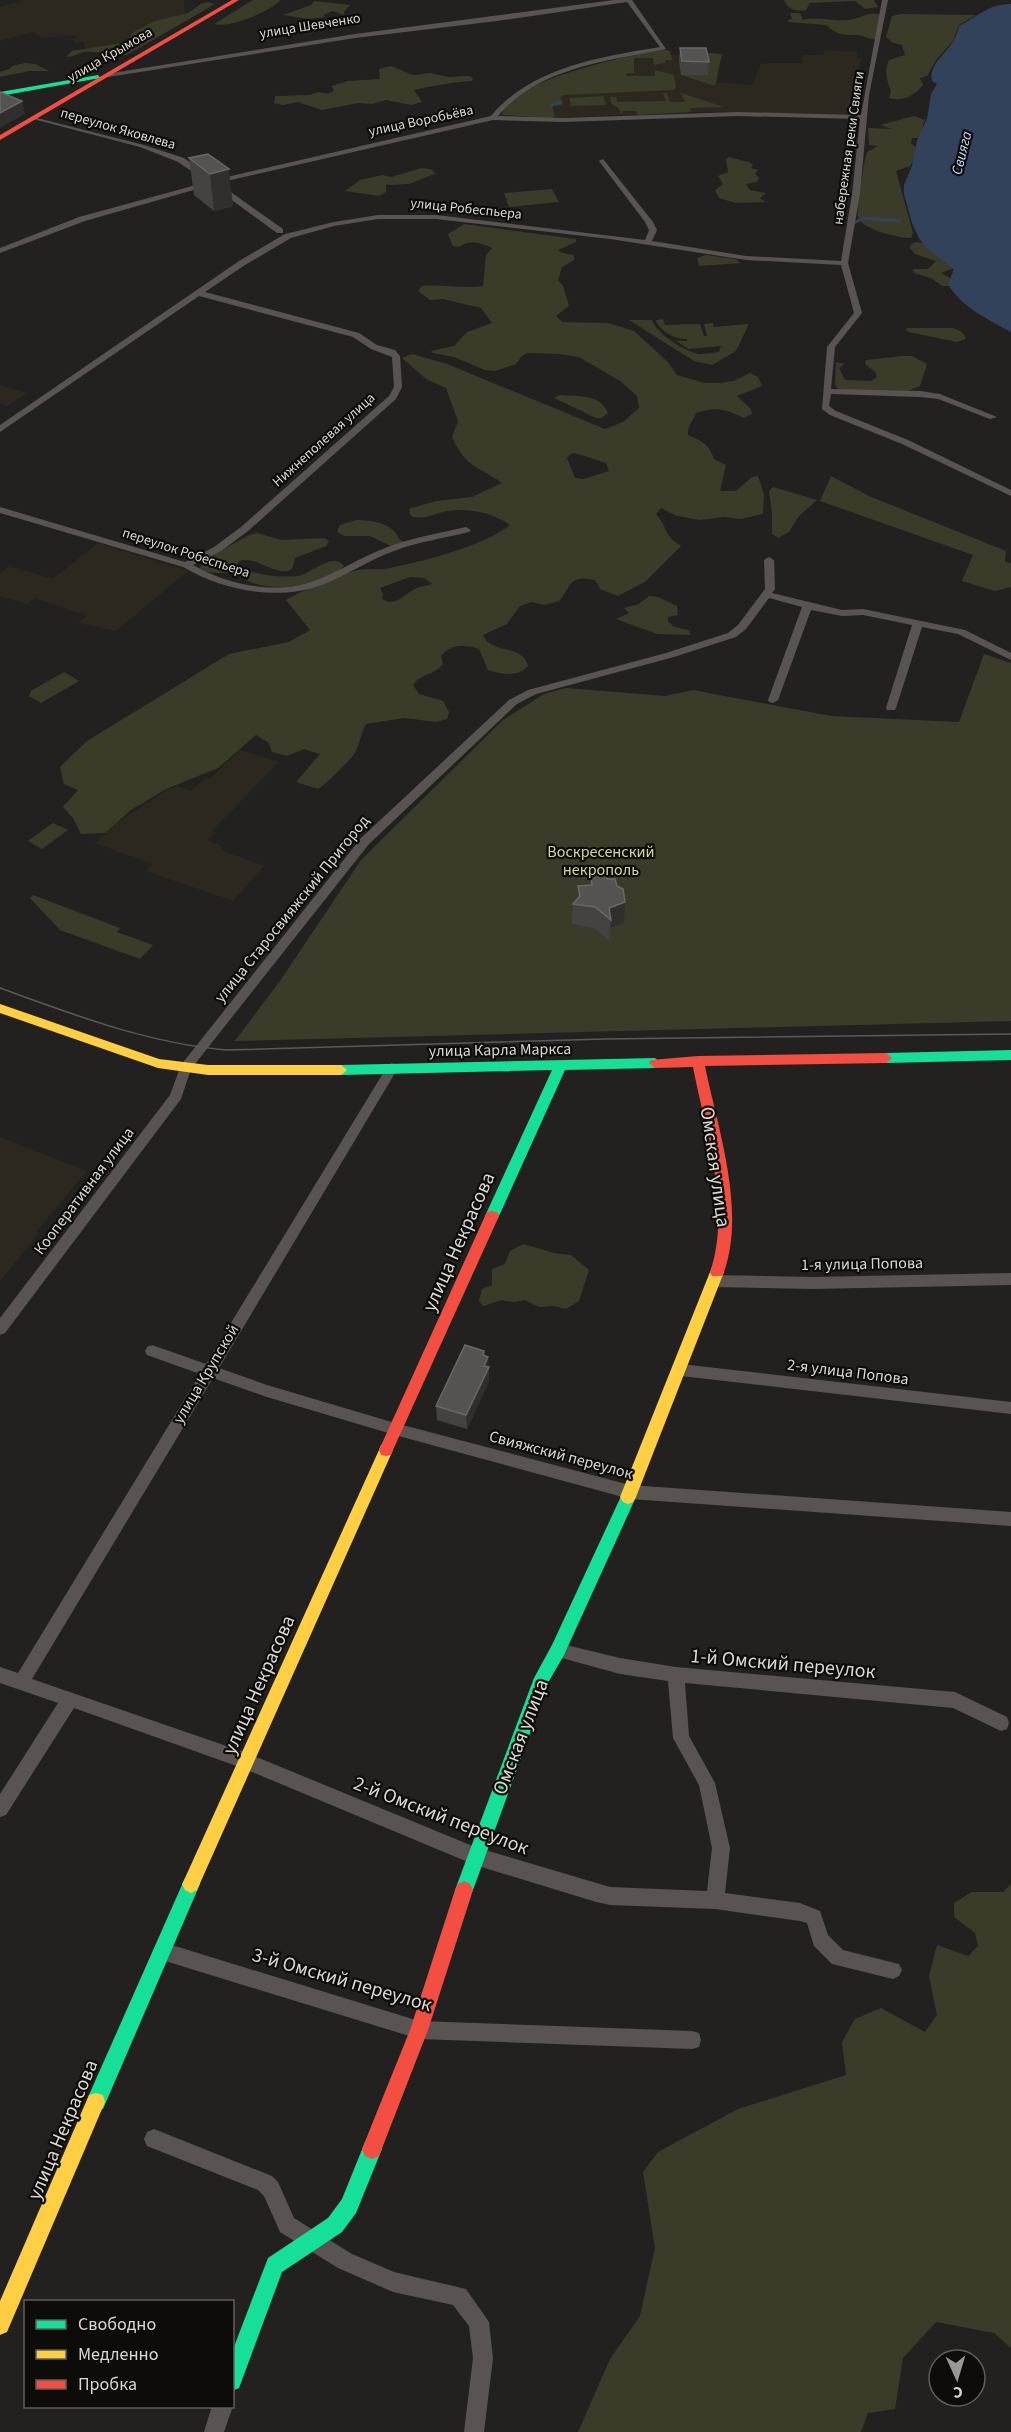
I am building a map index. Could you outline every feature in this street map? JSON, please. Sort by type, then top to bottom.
[{"type":"street","name":"улица Крымова","points":[[0,138],[236,0]]},
{"type":"street","points":[[570,0],[578,8]]},
{"type":"street","name":"улица Шевченко","points":[[0,94],[355,36],[628,0]]},
{"type":"street","points":[[493,118],[508,99],[540,80],[608,58],[664,48],[628,0]]},
{"type":"street","name":"набережная реки Свияги","points":[[844,263],[856,194],[863,117],[885,0]]},
{"type":"street","name":"улица Воробьёва","points":[[0,251],[82,219],[214,182],[493,118],[563,120],[738,114],[863,117]]},
{"type":"street","name":"переулок Яковлева","points":[[35,118],[142,146],[180,160],[280,231]]},
{"type":"street","points":[[603,161],[650,222],[654,230],[648,243]]},
{"type":"street","name":"улица Робеспьера","points":[[0,429],[242,263],[288,236],[334,224],[378,217],[436,217],[648,243],[746,258],[844,263]]},
{"type":"street","points":[[844,263],[858,313],[831,347],[825,407],[833,414],[905,442],[1011,493]]},
{"type":"street","name":"Нижнеполевая улица","points":[[186,565],[205,558],[246,531],[393,397],[398,387],[396,356],[374,347],[356,335],[198,293]]},
{"type":"street","points":[[826,392],[920,394],[940,397],[993,417]]},
{"type":"street","name":"переулок Робеспьера","points":[[0,510],[186,565],[198,573],[247,588],[275,589],[313,585],[390,549],[466,530]]},
{"type":"street","points":[[769,560],[770,589],[767,594],[807,606],[842,613],[863,612],[961,632],[1011,657]]},
{"type":"street","name":"улица Старосвияжский Пригород","points":[[185,1068],[365,841],[513,702],[532,692],[670,655],[732,635],[742,627],[759,601],[767,594]]},
{"type":"street","points":[[773,700],[807,606]]},
{"type":"street","points":[[891,708],[918,623]]},
{"type":"street","name":"улица Карла Маркса","points":[[0,1008],[136,1056],[185,1068],[230,1071],[1011,1055]]},
{"type":"street","name":"Омская улица","points":[[234,2376],[275,2265],[335,2225],[349,2206],[419,2030],[475,1856],[542,1678],[558,1650],[630,1492],[681,1370],[714,1281],[723,1253],[726,1228],[719,1174],[698,1061]]},
{"type":"street","name":"улица Некрасова","points":[[0,2325],[162,1951],[395,1429],[561,1065]]},
{"type":"street","name":"Кооперативная улица","points":[[0,1329],[176,1096],[185,1068]]},
{"type":"street","name":"улица Крупской","points":[[22,1681],[392,1068]]},
{"type":"street","name":"1-я улица Попова","points":[[714,1281],[813,1283],[1011,1279]]},
{"type":"street","name":"Свияжский переулок","points":[[152,1351],[267,1391],[395,1429],[630,1492],[1011,1519]]},
{"type":"street","name":"2-я улица Попова","points":[[681,1370],[1011,1408]]},
{"type":"street","name":"1-й Омский переулок","points":[[558,1650],[620,1666],[676,1676],[955,1700],[1001,1723]]},
{"type":"street","name":"2-й Омский переулок","points":[[0,1675],[22,1681],[69,1701],[247,1761],[475,1856],[610,1896],[715,1900],[800,1912],[814,1917],[820,1940],[838,1958],[893,1970]]},
{"type":"street","points":[[676,1676],[681,1738],[707,1783],[721,1848],[715,1900]]},
{"type":"street","points":[[0,1809],[69,1701]]},
{"type":"street","name":"3-й Омский переулок","points":[[162,1951],[419,2030],[693,2040]]},
{"type":"street","points":[[154,2139],[265,2183],[287,2226],[345,2261],[393,2282],[459,2296],[479,2322],[483,2358],[474,2432]]},
{"type":"street","points":[[214,2432],[222,2408]]},
{"type":"shaded area","points":[[24,0],[184,0],[185,17],[131,44],[86,49],[83,41],[75,42],[72,39],[78,38],[74,35],[43,38],[33,32],[0,41],[0,7]]},
{"type":"shaded area","points":[[825,50],[858,52],[857,57],[861,59],[848,114],[693,112],[546,118],[518,99],[579,71],[636,55],[722,54],[716,73],[719,74],[717,82],[752,85],[761,63],[803,63],[802,55],[823,55]]},
{"type":"shaded area","points":[[0,385],[27,393],[7,406],[0,404]]},
{"type":"shaded area","points":[[98,543],[188,571],[116,631],[78,623],[87,616],[35,598],[27,604],[0,596],[0,574],[10,566],[53,579]]},
{"type":"shaded area","points":[[240,750],[279,762],[212,831],[215,833],[208,840],[223,847],[221,850],[264,866],[233,901],[146,871],[152,864],[95,843],[117,823],[167,790],[177,786],[191,791],[205,778],[209,779]]},
{"type":"shaded area","points":[[0,1137],[87,1171],[36,1232],[39,1233],[0,1281]]},
{"type":"green space","points":[[253,0],[281,0],[249,18],[230,24],[214,24]]},
{"type":"green space","points":[[784,0],[874,0],[878,7],[865,9],[855,1],[810,3],[806,10],[799,11],[790,8]]},
{"type":"green space","points":[[314,1],[350,5],[344,15],[333,11],[323,15],[326,17],[308,19],[283,15],[311,5]]},
{"type":"green space","points":[[208,2],[215,4],[127,55],[85,52],[66,57],[72,51],[128,42],[132,33],[155,21],[188,13]]},
{"type":"green space","points":[[790,13],[800,13],[803,20],[815,18],[848,20],[871,14],[881,16],[876,39],[873,39],[859,35],[840,34],[826,25],[789,22],[788,20],[792,19]]},
{"type":"green space","points":[[900,14],[976,15],[959,25],[953,41],[936,60],[927,76],[920,78],[923,85],[920,89],[908,97],[894,99],[889,98],[891,91],[887,64],[889,60],[905,55],[902,45],[893,43],[886,37],[892,16]]},
{"type":"green space","points":[[663,49],[670,51],[672,60],[665,60],[665,63],[654,65],[653,58],[634,58],[634,73],[627,73],[626,76],[655,76],[655,70],[674,75],[676,88],[674,90],[563,95],[562,105],[552,106],[555,116],[551,118],[502,115],[509,103],[524,91],[546,81],[600,64]]},
{"type":"green space","points":[[692,52],[722,54],[715,86],[681,75],[695,74]]},
{"type":"green space","points":[[25,63],[35,64],[49,71],[29,71],[0,77],[0,72]]},
{"type":"green space","points":[[391,66],[413,75],[430,73],[473,78],[472,81],[414,90],[422,102],[411,105],[386,100],[322,110],[298,102],[283,105],[274,103],[275,96],[310,95],[319,92],[328,94],[334,91],[332,86],[348,81],[380,79],[379,69]]},
{"type":"green space","points":[[663,93],[667,93],[670,102],[685,102],[681,93],[724,107],[691,108],[692,112],[638,115],[636,111],[622,111],[622,115],[618,107],[612,105],[610,97],[637,96],[616,97],[617,102],[666,101]]},
{"type":"green space","points":[[603,96],[606,105],[571,106],[569,98]]},
{"type":"green space","points":[[914,116],[925,120],[923,125],[925,131],[917,138],[912,138],[911,143],[919,151],[910,166],[896,171],[913,233],[911,238],[898,237],[873,229],[860,221],[858,216],[867,152],[878,146],[869,145],[868,128],[891,129],[880,125]]},
{"type":"green space","points":[[728,157],[749,162],[753,165],[751,168],[758,170],[755,174],[759,178],[757,182],[746,184],[750,190],[766,193],[760,198],[765,202],[736,203],[719,198],[715,190],[723,184],[718,176],[728,172],[726,160]]},
{"type":"green space","points":[[422,168],[434,170],[432,172],[437,173],[409,184],[386,185],[386,192],[379,196],[345,191],[360,180],[382,175],[391,177]]},
{"type":"green space","points":[[552,189],[559,202],[509,207],[504,193]]},
{"type":"green space","points":[[464,224],[576,239],[576,242],[558,250],[574,255],[574,260],[562,267],[558,280],[563,286],[569,306],[556,316],[562,322],[608,323],[634,331],[668,362],[677,375],[704,383],[734,381],[750,373],[758,377],[762,386],[737,396],[751,409],[752,414],[744,418],[732,412],[715,409],[696,413],[688,429],[688,435],[704,444],[714,459],[726,465],[720,491],[736,491],[752,477],[758,476],[764,494],[763,514],[740,519],[725,517],[700,520],[677,516],[661,508],[656,514],[668,535],[681,546],[646,581],[618,596],[600,589],[595,580],[579,579],[571,583],[559,601],[545,605],[531,602],[520,606],[507,624],[483,635],[492,645],[525,659],[528,666],[514,674],[488,670],[479,649],[463,646],[449,649],[441,656],[443,664],[440,667],[420,678],[413,685],[419,694],[443,701],[449,712],[447,719],[436,722],[404,718],[366,724],[354,755],[318,789],[296,782],[320,754],[304,749],[287,756],[272,752],[269,743],[256,735],[218,768],[166,789],[131,810],[105,833],[81,834],[73,818],[63,807],[78,790],[64,784],[60,767],[87,741],[229,654],[289,642],[310,630],[286,600],[349,572],[362,569],[386,569],[453,552],[485,540],[510,525],[495,517],[469,510],[443,512],[423,517],[411,516],[409,509],[436,501],[472,497],[502,483],[473,465],[457,447],[452,437],[458,421],[446,388],[426,379],[402,358],[412,354],[447,364],[605,429],[623,422],[639,408],[637,396],[620,381],[579,357],[528,353],[522,356],[516,364],[495,371],[485,370],[454,357],[433,353],[431,351],[454,346],[467,332],[492,323],[481,308],[443,299],[430,300],[418,291],[422,286],[483,286],[486,255],[492,248],[475,243],[467,243],[459,247],[453,246],[448,234]],"holes":[[[575,453],[606,463],[609,471],[584,479],[575,478],[567,458]],[[410,577],[424,578],[432,584],[417,588],[396,601],[382,599],[383,594],[380,588]]]},
{"type":"green space","points":[[917,242],[927,244],[954,268],[941,273],[950,278],[950,286],[942,286],[931,278],[914,273],[913,269],[928,269],[936,261],[915,254],[910,248],[911,244]]},
{"type":"green space","points":[[706,255],[735,259],[741,263],[699,266],[697,258]]},
{"type":"green space","points":[[663,319],[665,325],[700,324],[704,336],[707,336],[704,324],[713,323],[714,327],[748,324],[748,326],[736,351],[712,365],[694,361],[629,320],[652,320],[665,336],[693,353],[719,352],[721,346],[689,349],[676,341],[687,341],[686,337],[682,339],[672,336],[660,328],[656,320]]},
{"type":"green space","points":[[907,328],[953,328],[962,332],[966,339],[957,342],[909,332]]},
{"type":"green space","points":[[912,356],[927,364],[920,386],[908,391],[839,390],[835,385],[836,362],[844,364],[839,368],[845,380],[871,381],[877,377],[875,372],[865,364],[866,360]]},
{"type":"green space","points":[[559,395],[593,399],[599,402],[608,413],[602,418],[596,418],[554,398]]},
{"type":"green space","points":[[831,476],[869,496],[1006,551],[1005,562],[1011,563],[1011,587],[995,591],[962,581],[973,555],[820,501]]},
{"type":"green space","points":[[773,487],[817,500],[799,516],[789,532],[778,538],[772,534],[769,491]]},
{"type":"green space","points":[[356,520],[387,526],[404,542],[391,546],[370,536],[345,536],[337,532],[340,525]]},
{"type":"green space","points":[[257,533],[281,540],[324,538],[329,541],[326,546],[295,558],[293,567],[289,571],[276,570],[246,560],[239,561],[237,566],[258,574],[282,577],[298,576],[328,562],[340,562],[344,566],[326,578],[290,587],[266,586],[250,582],[235,574],[199,569],[206,559],[249,535]]},
{"type":"green space","points":[[649,596],[658,597],[677,606],[678,615],[668,617],[668,621],[674,627],[689,630],[690,635],[657,634],[616,619],[629,613],[624,608],[639,604]]},
{"type":"green space","name":"Воскресенский некрополь","points":[[984,654],[1011,663],[1011,1021],[235,1041],[282,978],[361,860],[503,720],[544,694],[566,688],[666,696],[693,690],[831,716],[959,722]]},
{"type":"green space","points":[[64,672],[79,681],[41,703],[29,696],[31,691]]},
{"type":"green space","points":[[53,823],[68,830],[42,849],[28,841]]},
{"type":"green space","points":[[33,895],[120,928],[117,932],[153,945],[140,959],[60,930],[30,898]]},
{"type":"green space","points":[[523,1244],[554,1253],[571,1255],[589,1270],[579,1301],[566,1309],[553,1306],[539,1307],[525,1300],[514,1302],[501,1300],[483,1306],[479,1301],[482,1289],[492,1285],[492,1269],[505,1264],[510,1251]]},
{"type":"green space","points":[[1011,1884],[1011,2348],[994,2333],[936,2322],[903,2358],[895,2409],[868,2413],[861,2432],[578,2432],[610,2359],[640,2316],[655,2248],[643,2172],[658,2152],[738,2109],[846,2075],[842,2042],[855,2019],[881,2008],[925,2032],[937,2015],[929,1976],[937,1945],[968,1956],[978,1946],[975,1933],[954,1917],[954,1903],[972,1892],[1003,1892]]},
{"type":"water","name":"Свияга","points":[[1011,4],[1011,332],[960,300],[948,284],[954,269],[926,248],[919,238],[912,223],[904,194],[904,185],[912,166],[917,140],[927,119],[931,94],[937,84],[932,81],[935,64],[951,45],[959,26],[990,8]]},
{"type":"building","points":[[680,48],[706,48],[709,62],[682,61]]},
{"type":"building","points":[[0,92],[22,101],[0,113]]},
{"type":"building","points":[[208,154],[229,169],[210,174],[189,158]]},
{"type":"building","points":[[606,873],[607,879],[615,879],[617,886],[623,889],[625,902],[609,908],[611,920],[595,907],[573,904],[580,896],[578,886],[592,885],[591,874]]},
{"type":"building","points":[[465,1345],[484,1351],[483,1355],[488,1357],[484,1366],[489,1367],[466,1415],[436,1406]]},
{"type":"waterway","points":[[552,105],[561,102]]},
{"type":"waterway","points":[[854,223],[863,218],[900,221]]},
{"type":"tram line","points":[[0,988],[83,1018],[139,1034],[226,1050],[605,1039],[1011,1034]]},
{"type":"traffic: fast","points":[[0,94],[98,77]]},
{"type":"traffic: fast","points":[[886,1058],[1011,1055]]},
{"type":"traffic: fast","points":[[341,1070],[655,1063]]},
{"type":"traffic: fast","points":[[492,1216],[561,1065]]},
{"type":"traffic: fast","points":[[464,1890],[542,1678],[558,1650],[628,1497]]},
{"type":"traffic: fast","points":[[96,2102],[191,1884]]},
{"type":"traffic: fast","points":[[234,2376],[275,2265],[335,2225],[349,2206],[372,2149]]},
{"type":"traffic: slow","points":[[0,1008],[158,1063],[208,1070],[341,1070]]},
{"type":"traffic: slow","points":[[628,1497],[717,1272]]},
{"type":"traffic: slow","points":[[191,1884],[386,1450]]},
{"type":"traffic: slow","points":[[0,2325],[96,2102]]},
{"type":"traffic: jam","points":[[0,138],[236,0]]},
{"type":"traffic: jam","points":[[655,1063],[886,1058]]},
{"type":"traffic: jam","points":[[698,1061],[718,1164],[726,1227],[726,1238],[717,1272]]},
{"type":"traffic: jam","points":[[386,1450],[492,1216]]},
{"type":"traffic: jam","points":[[372,2149],[419,2030],[464,1890]]}]
